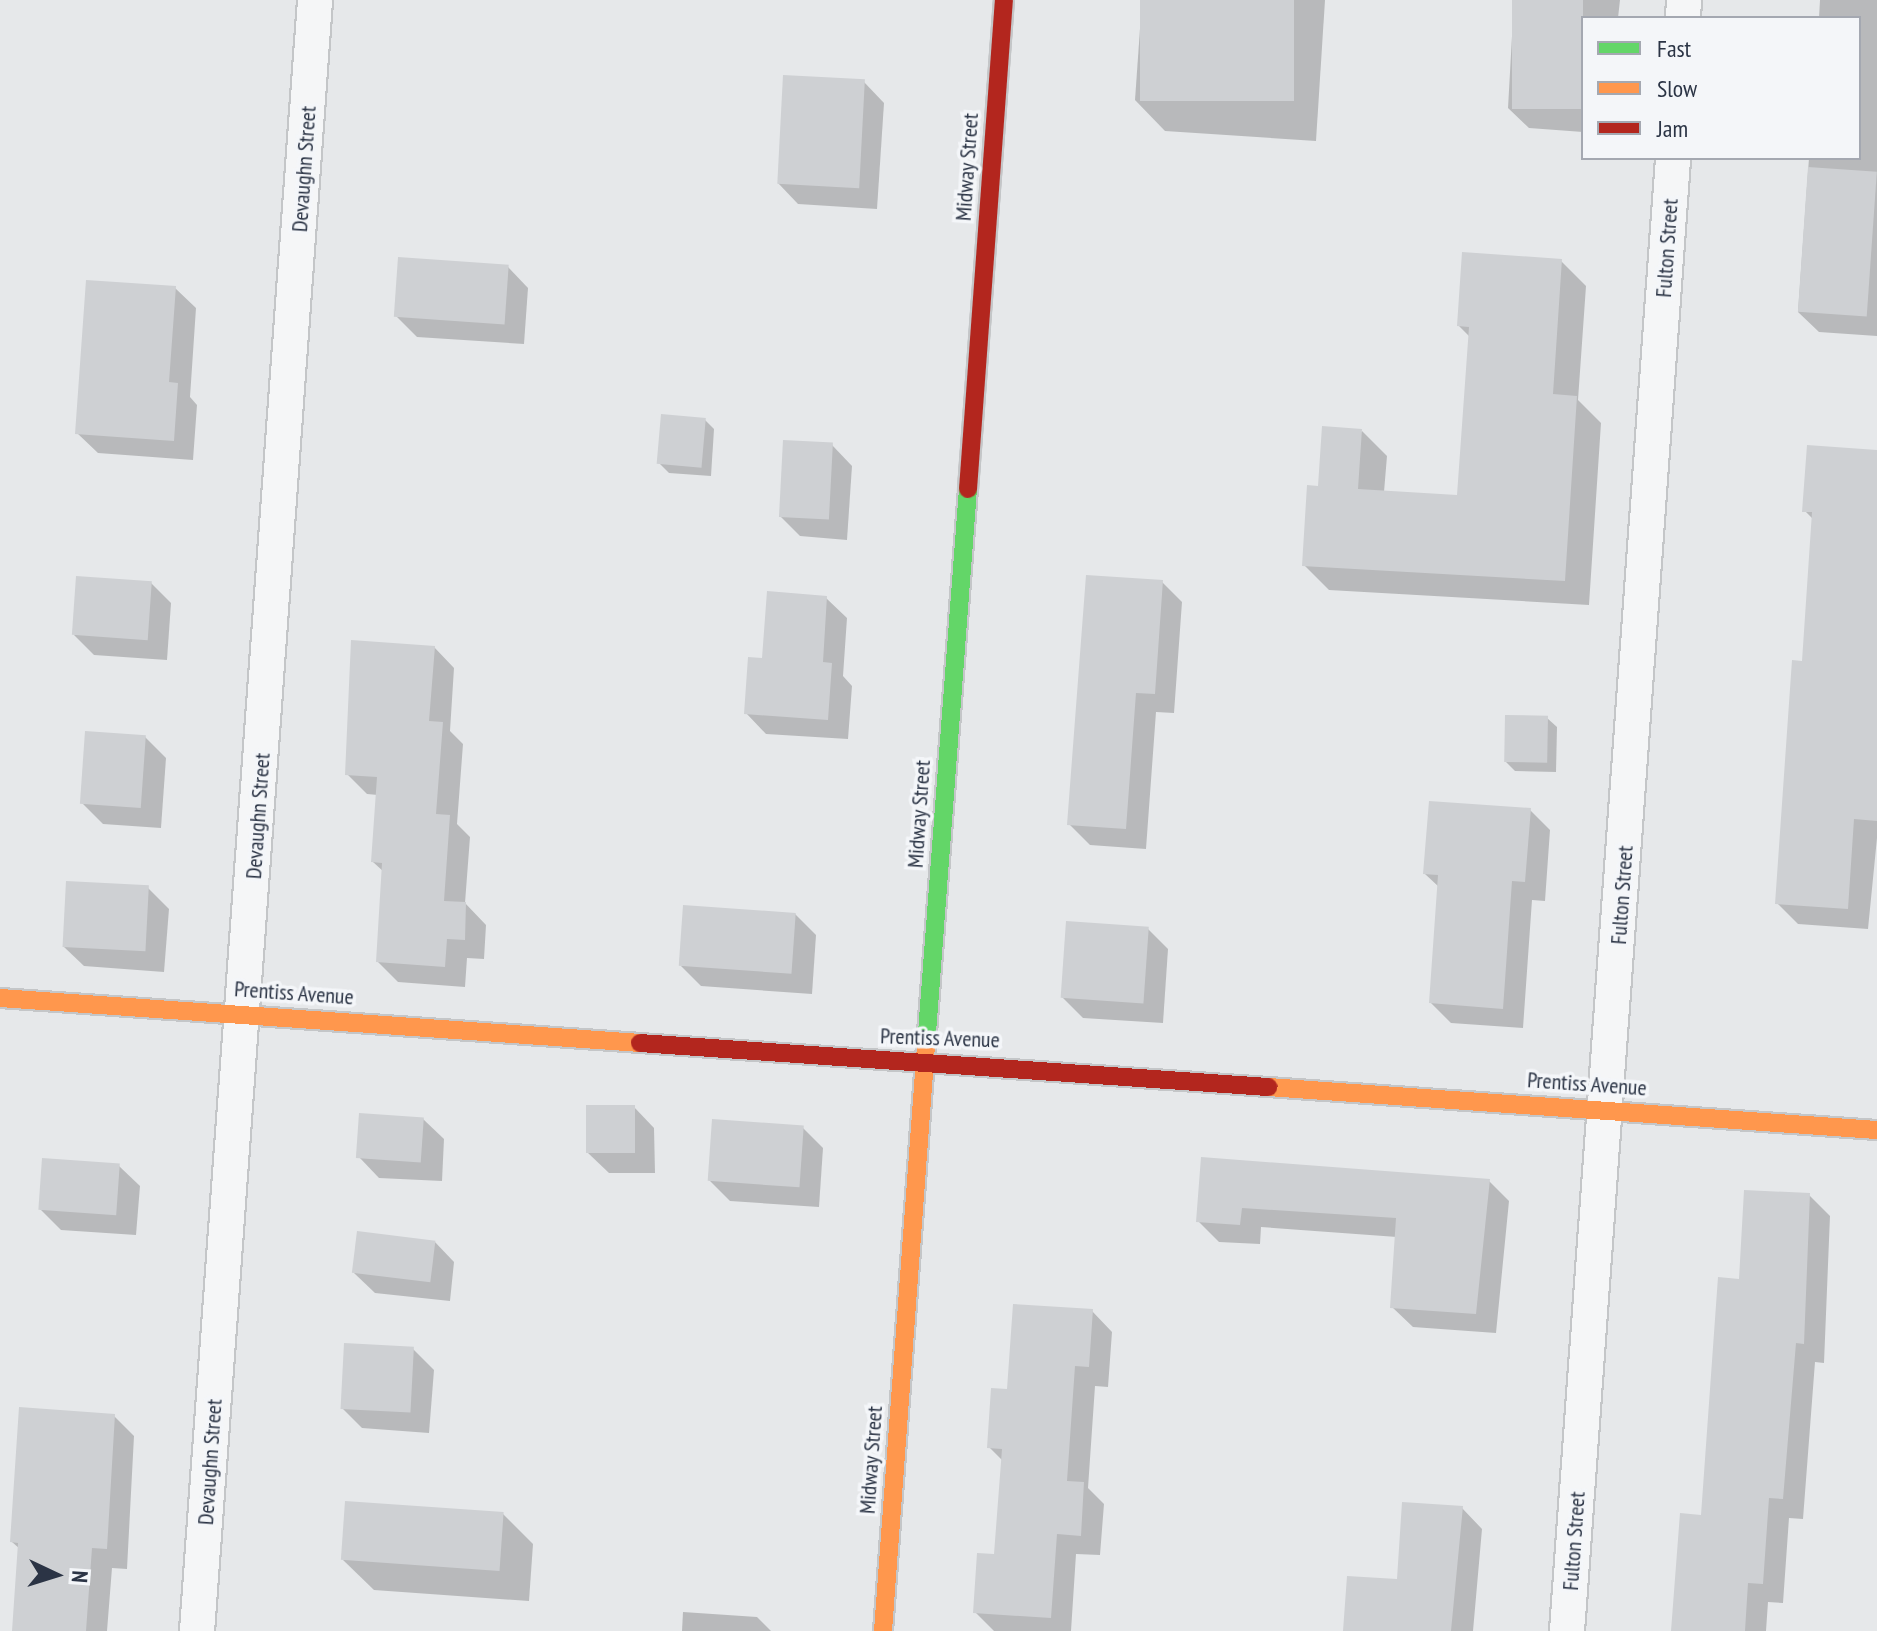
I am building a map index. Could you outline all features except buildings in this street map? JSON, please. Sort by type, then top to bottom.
[{"type":"street","name":"Devaughn Street","points":[[197,1631],[315,0]]},
{"type":"street","name":"Midway Street","points":[[883,1631],[1004,0]]},
{"type":"street","name":"Fulton Street","points":[[1567,1631],[1607,1109],[1673,160]]},
{"type":"street","name":"Prentiss Avenue","points":[[0,998],[924,1063],[1014,1065],[1877,1130]]},
{"type":"traffic: fast","points":[[926,1046],[968,489]]},
{"type":"traffic: slow","points":[[0,998],[640,1043]]},
{"type":"traffic: slow","points":[[883,1631],[926,1046]]},
{"type":"traffic: slow","points":[[1268,1087],[1877,1130]]},
{"type":"traffic: jam","points":[[968,489],[1004,0]]},
{"type":"traffic: jam","points":[[640,1043],[1268,1087]]}]
